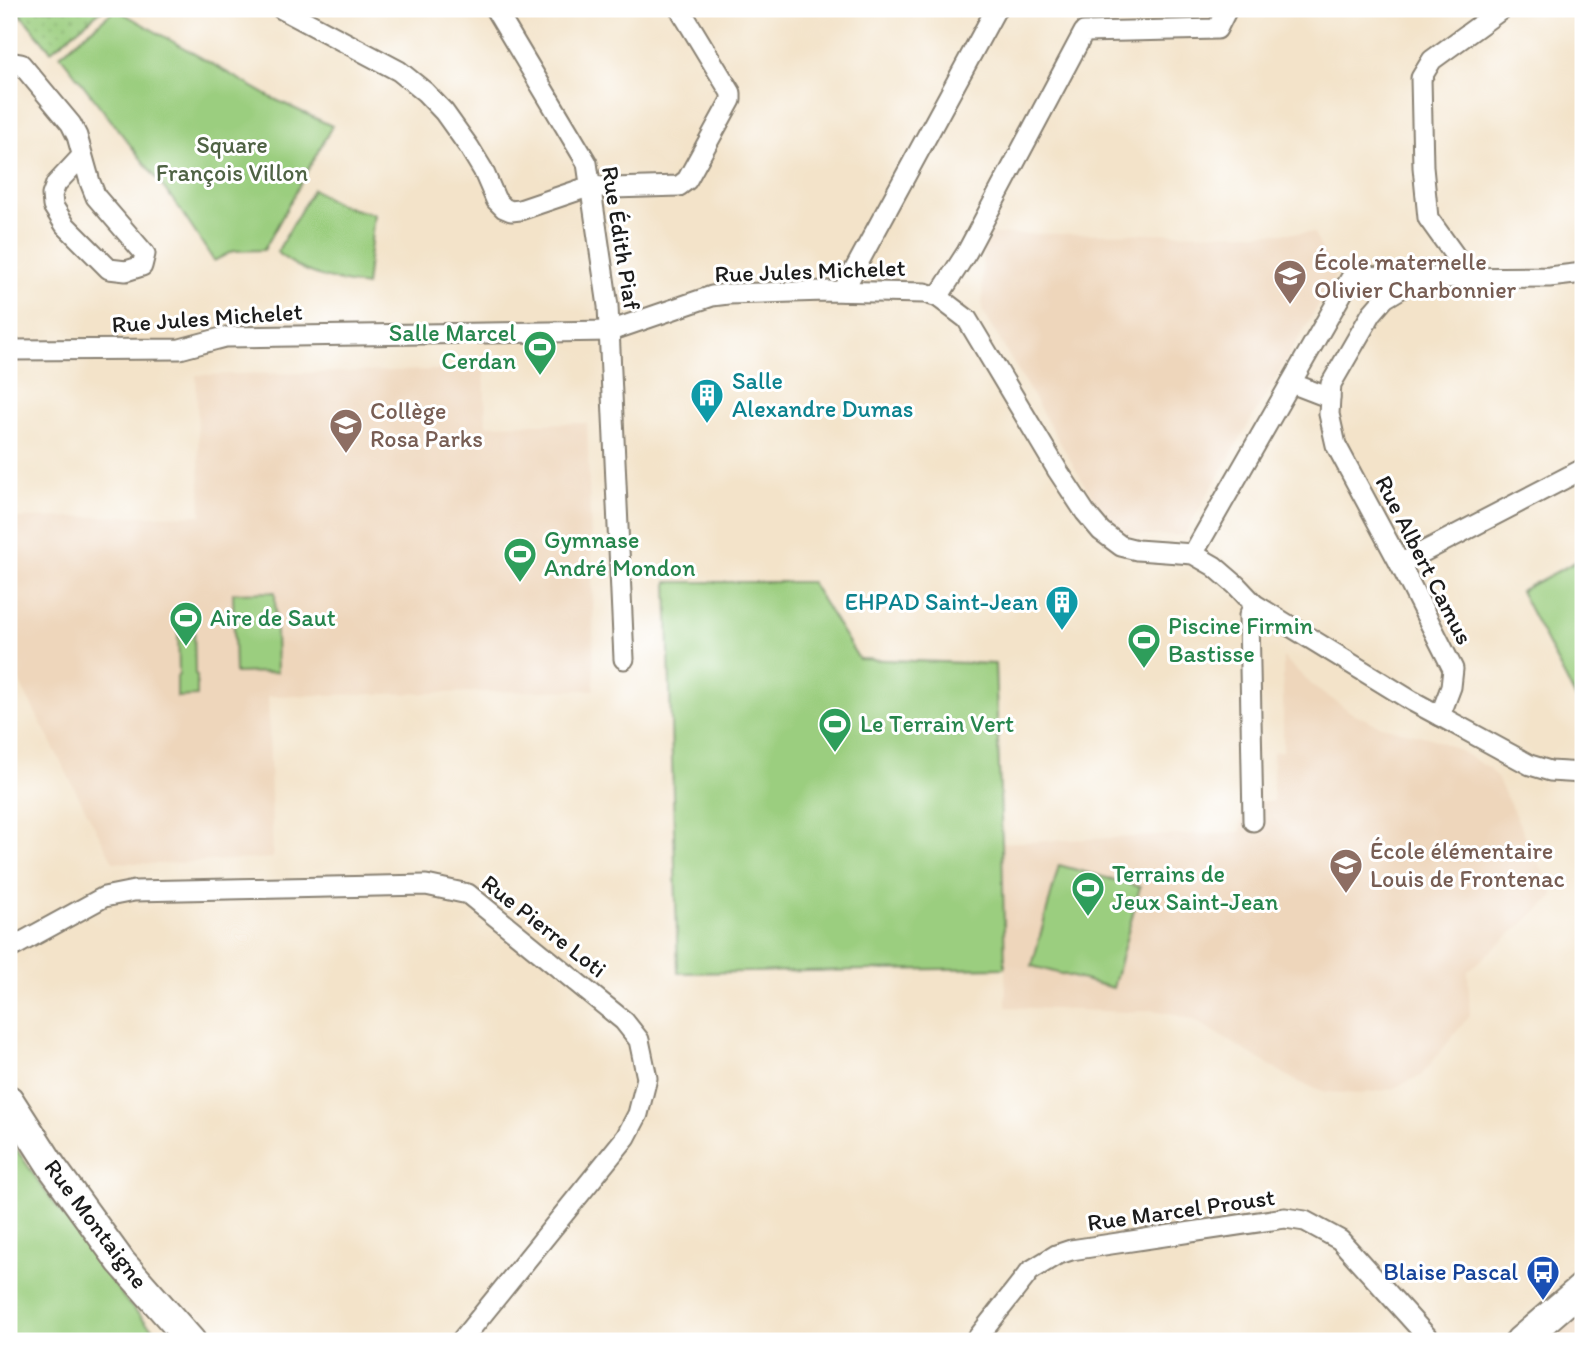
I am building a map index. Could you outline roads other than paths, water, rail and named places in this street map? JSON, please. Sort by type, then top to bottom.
[{"type":"street","points":[[282,9],[399,71],[425,92],[444,112],[469,147],[496,200],[511,211],[591,186],[679,186],[687,180],[731,100],[731,93],[680,9]]},
{"type":"street","name":"Rue Édith Piaf","points":[[495,9],[587,163],[610,331],[624,659]]},
{"type":"street","points":[[843,291],[996,9]]},
{"type":"street","points":[[938,297],[967,252],[1084,32],[1217,29],[1227,9]]},
{"type":"street","points":[[1471,278],[1428,218],[1420,78],[1432,60],[1502,9]]},
{"type":"street","points":[[9,62],[21,64],[71,124],[77,136],[89,182],[96,197],[145,254],[142,266],[126,271],[108,269],[65,225],[53,206],[52,195],[56,184],[82,156]]},
{"type":"street","points":[[1193,554],[1352,276],[1549,277],[1583,273]]},
{"type":"street","points":[[1291,383],[1330,398],[1331,384],[1372,313],[1385,299],[1405,286],[1435,278]]},
{"type":"street","name":"Rue Jules Michelet","points":[[9,350],[180,349],[225,337],[610,331],[720,295],[843,291],[925,293],[938,297],[967,319],[1058,471],[1101,531],[1121,546],[1137,550],[1193,554],[1214,566],[1236,584],[1254,604],[1440,716]]},
{"type":"street","name":"Rue Albert Camus","points":[[1330,398],[1328,414],[1336,445],[1453,669],[1451,687],[1440,716]]},
{"type":"street","points":[[1400,564],[1583,469]]},
{"type":"street","points":[[1253,821],[1249,616],[1254,604]]},
{"type":"street","points":[[1440,716],[1530,765],[1550,771],[1583,773]]},
{"type":"street","name":"Rue Pierre Loti","points":[[9,949],[104,897],[134,891],[426,885],[468,894],[624,1021],[639,1040],[647,1078],[638,1114],[626,1137],[461,1341]]},
{"type":"street","name":"Rue Montaigne","points":[[9,1100],[52,1167],[109,1246],[145,1291],[191,1341]]},
{"type":"street","name":"Rue Marcel Proust","points":[[975,1341],[1030,1271],[1056,1255],[1071,1250],[1285,1219],[1306,1221],[1340,1240],[1431,1341]]},
{"type":"street","points":[[1520,1341],[1583,1287]]},
{"type":"place","name":"École maternelle Olivier Charbonnier","points":[[1290,306]]},
{"type":"place","name":"Salle Marcel Cerdan","points":[[540,377]]},
{"type":"place","name":"Salle Alexandre Dumas","points":[[707,425]]},
{"type":"place","name":"Collège Rosa Parks","points":[[346,455]]},
{"type":"place","name":"Gymnase André Mondon","points":[[520,584]]},
{"type":"place","name":"EHPAD Saint-Jean","points":[[1062,632]]},
{"type":"place","name":"Aire de Saut","points":[[186,648]]},
{"type":"place","name":"Piscine Firmin Bastisse","points":[[1144,670]]},
{"type":"place","name":"Le Terrain Vert","points":[[835,754]]},
{"type":"place","name":"École élémentaire Louis de Frontenac","points":[[1346,895]]},
{"type":"place","name":"Terrains de Jeux Saint-Jean","points":[[1088,918]]},
{"type":"place","name":"Blaise Pascal","points":[[1543,1302]]},
{"type":"park label","name":"Square François Villon","points":[[232,159]]}]
